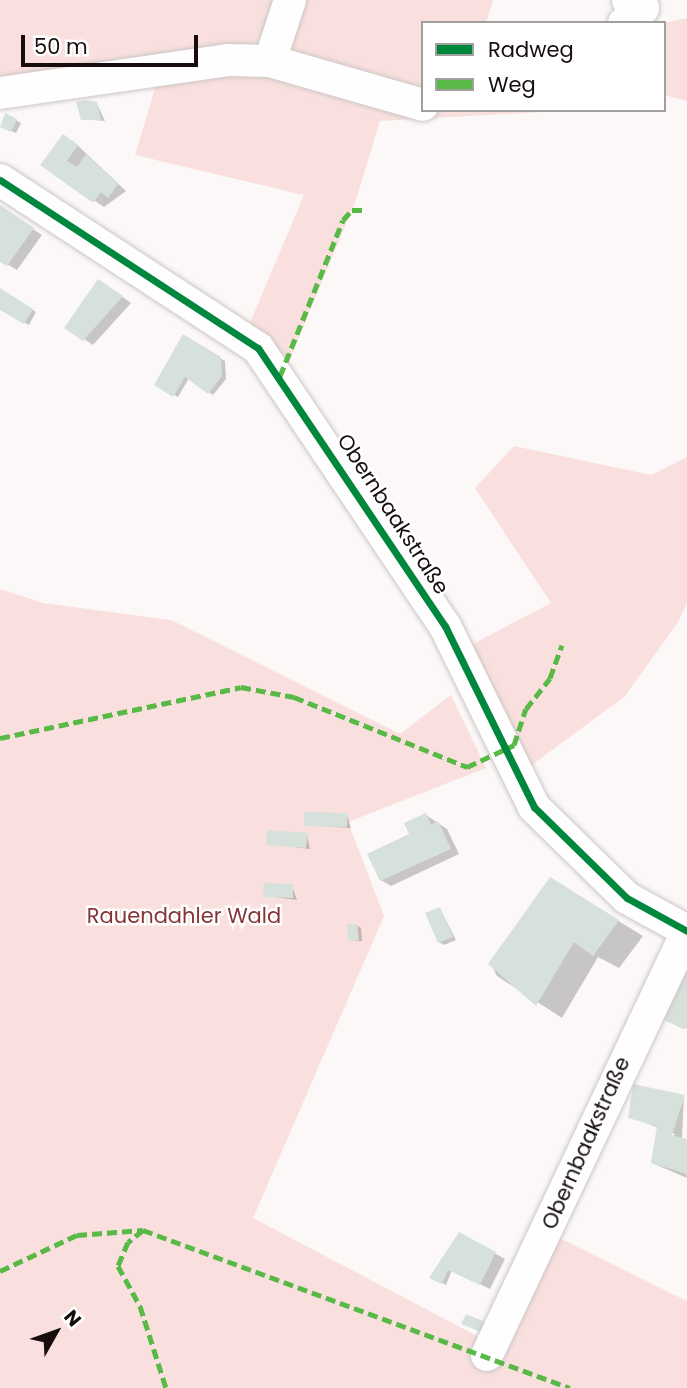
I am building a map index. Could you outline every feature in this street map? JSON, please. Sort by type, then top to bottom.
[{"type":"street","points":[[270,61],[290,0]]},
{"type":"street","points":[[627,21],[643,8],[628,0]]},
{"type":"street","points":[[0,93],[229,60],[270,61],[421,104]]},
{"type":"street","name":"Obernbaakstraße","points":[[0,180],[258,348],[445,626],[534,807],[627,898],[687,931],[487,1355]]},
{"type":"green space","points":[[0,0],[493,0],[487,21],[421,21],[421,112],[542,112],[380,121],[356,200],[287,366],[249,325],[304,195],[135,155],[159,75],[0,80]]},
{"type":"green space","points":[[687,18],[687,101],[666,96],[666,23]]},
{"type":"green space","points":[[514,446],[651,475],[687,457],[687,603],[678,622],[625,696],[528,768],[469,646],[551,603],[475,488]]},
{"type":"green space","name":"Rauendahler Wald","points":[[0,589],[43,603],[171,620],[400,734],[451,695],[486,768],[348,822],[384,916],[253,1218],[496,1346],[551,1234],[687,1301],[687,1388],[0,1388]]},
{"type":"building","points":[[76,102],[97,102],[101,120],[81,120]]},
{"type":"building","points":[[5,113],[17,119],[11,132],[0,127]]},
{"type":"building","points":[[63,134],[78,145],[67,161],[77,167],[86,154],[118,184],[108,198],[101,192],[93,203],[40,165]]},
{"type":"building","points":[[0,205],[34,228],[7,266],[0,262]]},
{"type":"building","points":[[98,279],[123,296],[83,341],[64,328]]},
{"type":"building","points":[[0,288],[33,309],[24,324],[0,310]]},
{"type":"building","points":[[183,334],[221,357],[222,376],[208,394],[185,377],[173,397],[154,385]]},
{"type":"building","points":[[304,812],[348,813],[347,827],[304,826]]},
{"type":"building","points":[[426,813],[431,825],[438,821],[451,849],[380,881],[367,854],[409,834],[404,823]]},
{"type":"building","points":[[267,830],[308,833],[306,848],[266,845]]},
{"type":"building","points":[[550,877],[619,920],[593,956],[574,942],[536,1006],[488,964]]},
{"type":"building","points":[[264,883],[293,884],[293,898],[263,897]]},
{"type":"building","points":[[440,907],[453,937],[438,943],[425,913]]},
{"type":"building","points":[[347,924],[357,924],[359,940],[348,941]]},
{"type":"building","points":[[687,969],[687,1028],[683,1029],[662,1019]]},
{"type":"building","points":[[633,1084],[685,1095],[672,1135],[687,1139],[687,1174],[651,1163],[657,1126],[628,1118]]},
{"type":"building","points":[[459,1232],[496,1252],[480,1285],[448,1270],[442,1284],[429,1278]]},
{"type":"building","points":[[466,1314],[485,1322],[481,1332],[461,1324]]},
{"type":"marked path","points":[[280,376],[343,220],[352,210],[363,210]]},
{"type":"marked path","points":[[0,738],[241,687],[294,697],[467,767],[514,745],[526,709],[550,678],[562,645]]},
{"type":"marked path","points":[[143,1230],[128,1242],[118,1266],[140,1306],[166,1388]]},
{"type":"marked path","points":[[0,1271],[77,1235],[143,1230],[570,1388]]},
{"type":"cycle path","points":[[0,180],[258,348],[445,626],[534,807],[627,898],[687,931]]}]
